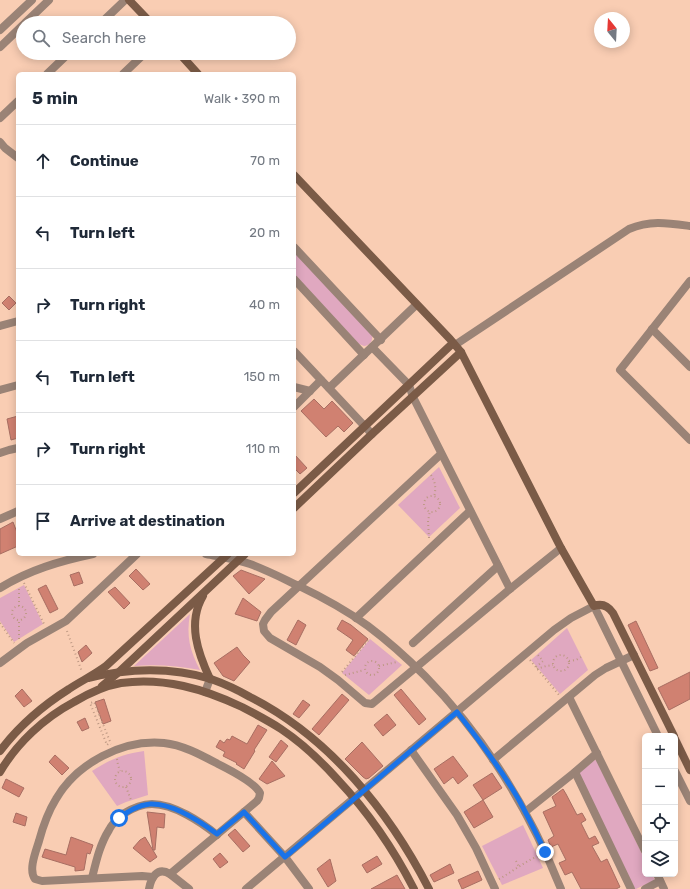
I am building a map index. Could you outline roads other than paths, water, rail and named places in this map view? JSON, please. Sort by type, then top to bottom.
[{"type":"street","points":[[0,30],[32,0]]},
{"type":"street","points":[[32,16],[49,0]]},
{"type":"street","points":[[108,16],[125,0]]},
{"type":"street","points":[[129,0],[144,16]]},
{"type":"street","points":[[0,47],[16,32]]},
{"type":"street","points":[[49,72],[62,60]]},
{"type":"street","points":[[125,72],[138,60]]},
{"type":"street","points":[[185,60],[196,72]]},
{"type":"street","points":[[0,118],[16,103]]},
{"type":"street","points":[[0,142],[16,156]]},
{"type":"street","points":[[296,177],[461,352],[560,548],[594,606],[657,733]]},
{"type":"street","points":[[296,491],[454,344],[518,304],[622,232],[644,224],[653,223],[690,226]]},
{"type":"street","points":[[296,249],[381,340]]},
{"type":"street","points":[[296,281],[364,355]]},
{"type":"street","points":[[688,286],[620,370],[690,440]]},
{"type":"street","points":[[329,388],[416,305]]},
{"type":"street","points":[[0,326],[16,322]]},
{"type":"street","points":[[652,329],[690,366]]},
{"type":"street","points":[[372,347],[409,385],[413,397],[441,454],[510,589]]},
{"type":"street","points":[[296,506],[461,352]]},
{"type":"street","points":[[296,354],[372,434]]},
{"type":"street","points":[[296,405],[321,380]]},
{"type":"street","points":[[0,390],[16,386]]},
{"type":"street","points":[[296,388],[310,391]]},
{"type":"street","points":[[0,453],[16,448]]},
{"type":"street","points":[[441,454],[267,616],[263,624],[266,634],[275,642],[310,660],[337,678],[361,701],[372,704],[560,548]]},
{"type":"street","points":[[356,618],[470,511]]},
{"type":"street","points":[[0,519],[16,513]]},
{"type":"street","points":[[0,588],[20,577],[42,568],[85,556]]},
{"type":"street","points":[[0,663],[18,649],[66,621],[135,556]]},
{"type":"street","points":[[0,751],[23,725],[47,704],[100,671],[117,657],[226,556],[261,568],[326,599],[375,631],[407,659],[457,712],[511,786],[545,852],[560,889]]},
{"type":"street","points":[[0,771],[14,753],[41,724],[82,697],[104,685],[243,556]]},
{"type":"street","points":[[413,644],[498,566]]},
{"type":"street","points":[[205,692],[210,679],[199,652],[195,637],[195,621],[198,606],[207,590]]},
{"type":"street","points":[[246,889],[532,648],[562,624],[579,613],[594,606],[604,606],[611,610],[615,616],[673,733]]},
{"type":"street","points":[[493,760],[600,671],[634,655]]},
{"type":"street","points":[[117,657],[119,672],[121,677],[127,683]]},
{"type":"street","points":[[87,679],[105,674],[138,670],[188,674],[210,679],[228,686],[272,709],[300,728],[326,751],[364,790],[404,846],[428,889]]},
{"type":"street","points":[[96,690],[116,684],[152,682],[194,688],[223,698],[270,722],[281,729],[317,759],[337,779],[373,823],[394,854],[414,889]]},
{"type":"street","points":[[567,699],[597,754],[642,845]]},
{"type":"street","points":[[153,877],[142,876],[42,881],[34,879],[32,873],[42,831],[51,808],[63,788],[78,773],[112,747],[156,743],[184,748],[224,767],[257,788],[260,793],[259,798],[244,812],[170,874]]},
{"type":"street","points":[[678,745],[690,770]]},
{"type":"street","points":[[411,750],[457,815],[476,848],[494,885]]},
{"type":"street","points":[[525,812],[597,754]]},
{"type":"street","points":[[576,772],[632,889]]},
{"type":"street","points":[[678,777],[690,801]]},
{"type":"street","points":[[92,878],[99,851],[113,823],[134,808],[152,804],[167,807],[197,821],[217,834]]},
{"type":"street","points":[[244,812],[285,857],[309,889]]},
{"type":"street","points":[[149,889],[153,877],[159,872],[167,872],[188,889]]},
{"type":"street","points":[[56,880],[56,889]]},
{"type":"street","points":[[645,889],[660,882]]}]
